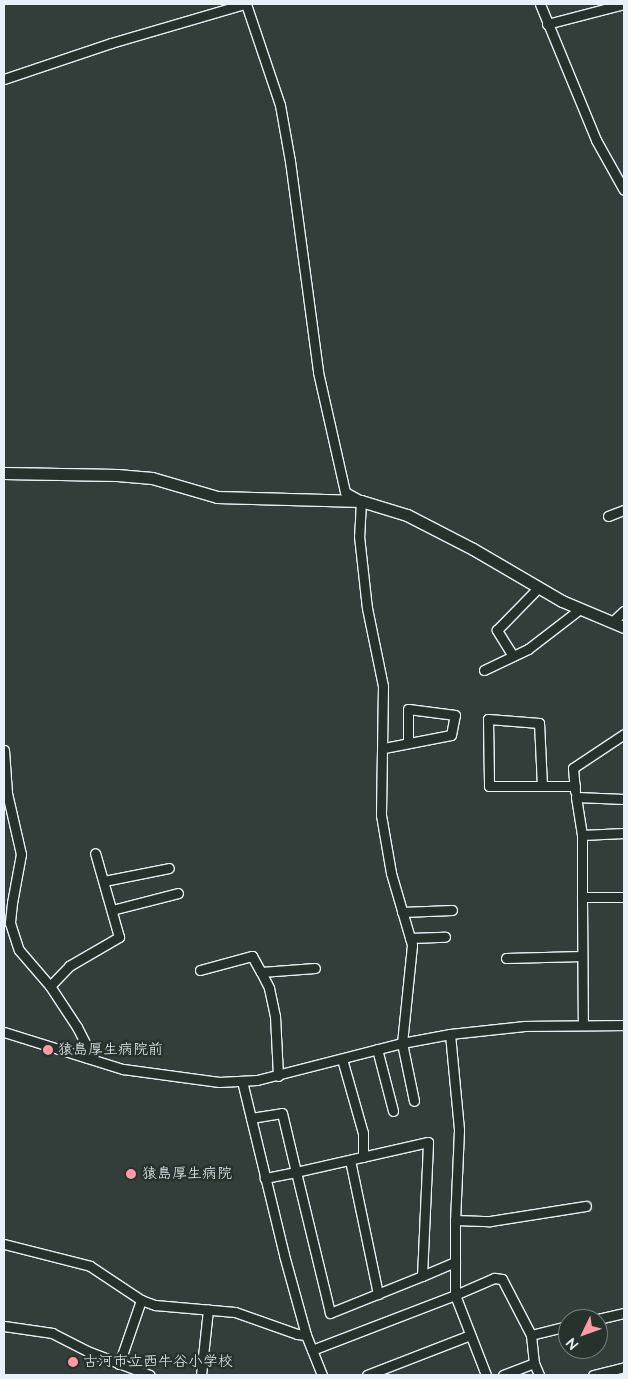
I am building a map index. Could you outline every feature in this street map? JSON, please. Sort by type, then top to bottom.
[{"type":"street","points":[[4,79],[111,43],[245,4],[280,105],[290,161],[318,372],[345,492],[361,501],[407,516],[473,548],[538,587],[624,627]]},
{"type":"street","points":[[540,4],[596,140],[624,190]]},
{"type":"street","points":[[547,24],[624,4]]},
{"type":"street","points":[[4,473],[135,476],[152,478],[217,497],[361,501]]},
{"type":"street","points":[[361,501],[359,536],[367,608],[383,686],[384,748],[381,815],[391,873],[412,945],[402,1043],[414,1101]]},
{"type":"street","points":[[608,516],[624,510]]},
{"type":"street","points":[[513,656],[498,630],[538,587]]},
{"type":"street","points":[[484,670],[528,649],[580,608]]},
{"type":"street","points":[[612,622],[624,612]]},
{"type":"street","points":[[384,748],[451,735],[455,715],[408,709],[408,743]]},
{"type":"street","points":[[542,786],[539,723],[488,719],[489,786],[542,786],[575,786]]},
{"type":"street","points":[[583,1025],[582,835],[573,768],[624,734]]},
{"type":"street","points":[[4,750],[5,784],[21,854],[10,923],[19,950],[50,986],[77,1026],[86,1045],[87,1058]]},
{"type":"street","points":[[576,797],[624,799]]},
{"type":"street","points":[[582,835],[624,833]]},
{"type":"street","points":[[50,986],[69,966],[119,937],[96,853]]},
{"type":"street","points":[[104,881],[169,868]]},
{"type":"street","points":[[112,910],[178,893]]},
{"type":"street","points":[[582,897],[624,896]]},
{"type":"street","points":[[402,912],[452,910]]},
{"type":"street","points":[[410,938],[445,937]]},
{"type":"street","points":[[200,970],[252,956],[268,988],[275,1016],[278,1076]]},
{"type":"street","points":[[506,958],[582,956]]},
{"type":"street","points":[[261,972],[315,968]]},
{"type":"street","points":[[4,1032],[123,1069],[219,1082],[242,1082],[278,1076],[377,1049],[450,1034],[525,1026],[624,1025]]},
{"type":"street","points":[[450,1034],[459,1130],[455,1220],[456,1295],[486,1375]]},
{"type":"street","points":[[377,1049],[393,1111]]},
{"type":"street","points":[[342,1058],[363,1133],[363,1157]]},
{"type":"street","points":[[242,1082],[306,1335],[322,1375]]},
{"type":"street","points":[[251,1118],[282,1113],[330,1313],[455,1262]]},
{"type":"street","points":[[265,1178],[428,1142],[422,1276]]},
{"type":"street","points":[[350,1160],[378,1294]]},
{"type":"street","points":[[455,1220],[490,1221],[586,1206]]},
{"type":"street","points":[[4,1244],[90,1266],[141,1300],[155,1305],[243,1314],[298,1334],[306,1335]]},
{"type":"street","points":[[312,1350],[456,1295],[494,1278],[502,1279],[531,1334],[534,1363],[539,1375]]},
{"type":"street","points":[[119,1364],[141,1300]]},
{"type":"street","points":[[201,1375],[208,1309]]},
{"type":"street","points":[[608,1317],[624,1313]]},
{"type":"street","points":[[4,1326],[52,1333],[87,1352],[150,1375]]},
{"type":"street","points":[[531,1334],[558,1328]]},
{"type":"street","points":[[367,1375],[470,1335]]},
{"type":"street","points":[[502,1375],[534,1363]]},
{"type":"street","points":[[593,1375],[624,1367]]},
{"type":"place","name":"猿島厚生病院前","points":[[48,1050]]},
{"type":"place","name":"猿島厚生病院","points":[[131,1174]]},
{"type":"place","name":"古河市立西牛谷小学校","points":[[73,1362]]}]
